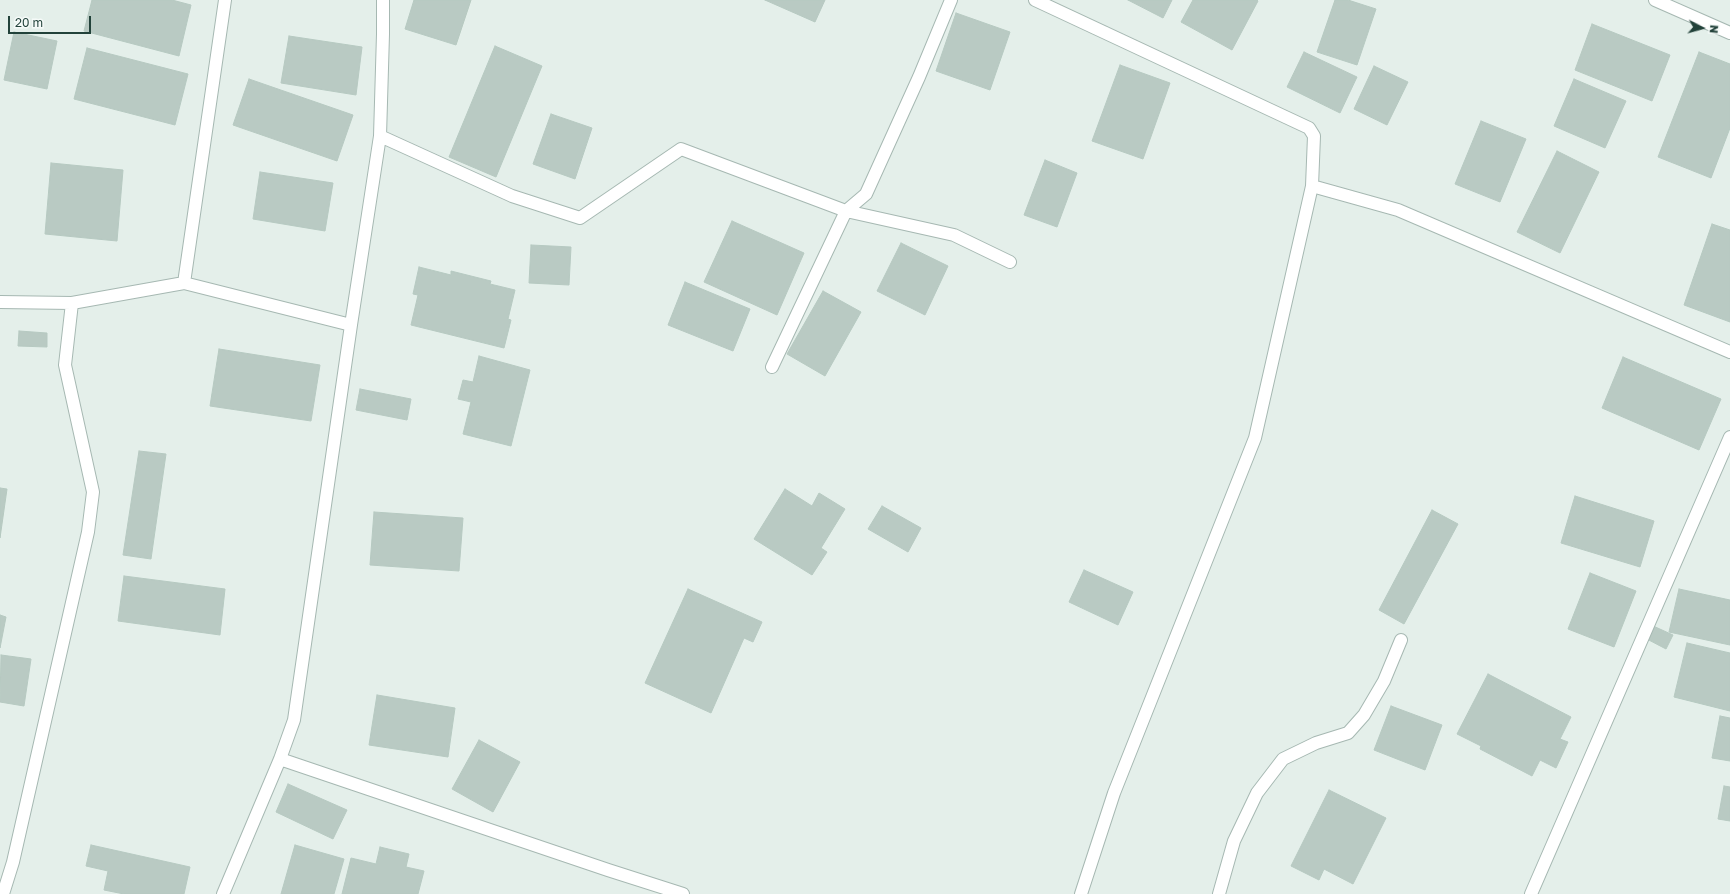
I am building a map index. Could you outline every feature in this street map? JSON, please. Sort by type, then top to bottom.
[{"type":"street","points":[[184,284],[225,0]]},
{"type":"street","points":[[223,894],[280,759],[294,720],[351,324],[380,136],[383,0]]},
{"type":"street","points":[[772,366],[846,211],[866,194],[919,77],[951,0]]},
{"type":"street","points":[[1035,0],[1309,128],[1314,136],[1312,186],[1255,438],[1114,793],[1081,894]]},
{"type":"street","points":[[1655,0],[1730,32]]},
{"type":"street","points":[[380,136],[512,196],[580,218],[682,149],[846,211],[954,235],[1010,262]]},
{"type":"street","points":[[1312,186],[1398,210],[1730,352]]},
{"type":"street","points":[[0,302],[72,302],[184,284],[351,324]]},
{"type":"street","points":[[3,894],[13,862],[84,547],[93,492],[65,366],[72,302]]},
{"type":"street","points":[[1531,894],[1730,437]]},
{"type":"street","points":[[1219,894],[1234,842],[1256,793],[1283,759],[1316,743],[1348,733],[1364,716],[1384,681],[1401,640]]},
{"type":"street","points":[[280,759],[683,894]]},
{"type":"building","points":[[92,0],[172,0],[191,5],[179,56],[84,31]]},
{"type":"building","points":[[414,0],[471,0],[456,45],[405,29]]},
{"type":"building","points":[[765,0],[825,0],[815,22]]},
{"type":"building","points":[[1128,0],[1172,0],[1163,18]]},
{"type":"building","points":[[1193,0],[1258,1],[1232,50],[1181,22]]},
{"type":"building","points":[[1335,0],[1348,0],[1376,9],[1357,65],[1317,52]]},
{"type":"building","points":[[956,13],[1010,32],[990,90],[936,71]]},
{"type":"building","points":[[1592,24],[1670,55],[1652,101],[1575,70]]},
{"type":"building","points":[[14,32],[57,41],[47,89],[4,80]]},
{"type":"building","points":[[289,36],[362,47],[356,95],[281,83]]},
{"type":"building","points":[[495,46],[542,66],[496,177],[449,157]]},
{"type":"building","points":[[87,48],[188,74],[175,125],[74,99]]},
{"type":"building","points":[[1304,52],[1357,77],[1340,113],[1287,87]]},
{"type":"building","points":[[1699,52],[1730,64],[1730,128],[1711,178],[1658,157]]},
{"type":"building","points":[[1120,65],[1170,83],[1143,159],[1092,141]]},
{"type":"building","points":[[1374,66],[1408,82],[1387,125],[1354,109]]},
{"type":"building","points":[[249,79],[353,115],[337,161],[233,125]]},
{"type":"building","points":[[1574,79],[1626,101],[1605,148],[1554,126]]},
{"type":"building","points":[[551,114],[592,128],[575,179],[533,164]]},
{"type":"building","points":[[1481,121],[1526,139],[1500,202],[1455,184]]},
{"type":"building","points":[[1557,151],[1599,172],[1560,253],[1517,232]]},
{"type":"building","points":[[1045,160],[1077,173],[1057,227],[1024,215]]},
{"type":"building","points":[[51,163],[123,170],[117,241],[45,234]]},
{"type":"building","points":[[260,172],[333,183],[325,231],[253,219]]},
{"type":"building","points":[[732,221],[804,253],[777,315],[704,282]]},
{"type":"building","points":[[1712,224],[1730,230],[1730,322],[1684,305]]},
{"type":"building","points":[[901,243],[948,266],[925,315],[877,291]]},
{"type":"building","points":[[531,245],[571,247],[569,285],[529,283]]},
{"type":"building","points":[[419,267],[451,275],[451,271],[491,281],[490,284],[515,290],[508,319],[511,320],[504,348],[411,325],[418,295],[413,294]]},
{"type":"building","points":[[685,282],[750,309],[733,351],[668,325]]},
{"type":"building","points":[[823,291],[861,312],[825,376],[787,354]]},
{"type":"building","points":[[19,331],[47,333],[47,347],[18,346]]},
{"type":"building","points":[[219,349],[320,365],[311,421],[210,406]]},
{"type":"building","points":[[479,356],[530,370],[511,446],[463,434],[471,402],[458,399],[463,380],[473,382]]},
{"type":"building","points":[[1623,357],[1721,399],[1699,450],[1602,408]]},
{"type":"building","points":[[360,389],[411,399],[407,420],[356,410]]},
{"type":"building","points":[[139,451],[166,454],[151,559],[123,555]]},
{"type":"building","points":[[0,488],[7,489],[0,538]]},
{"type":"building","points":[[785,489],[812,506],[819,493],[845,509],[821,548],[827,552],[812,575],[754,539]]},
{"type":"building","points":[[1575,496],[1654,521],[1640,567],[1561,543]]},
{"type":"building","points":[[882,506],[921,528],[908,552],[868,529]]},
{"type":"building","points":[[1432,510],[1458,524],[1404,624],[1379,610]]},
{"type":"building","points":[[374,512],[463,518],[459,571],[370,565]]},
{"type":"building","points":[[1084,570],[1133,592],[1118,625],[1069,602]]},
{"type":"building","points":[[1590,573],[1636,591],[1614,647],[1568,629]]},
{"type":"building","points":[[124,576],[225,589],[220,635],[118,621]]},
{"type":"building","points":[[688,589],[762,622],[753,642],[744,638],[711,713],[645,683]]},
{"type":"building","points":[[1679,589],[1730,600],[1730,645],[1669,632]]},
{"type":"building","points":[[0,615],[6,617],[0,648]]},
{"type":"building","points":[[1651,625],[1673,635],[1666,649],[1645,638]]},
{"type":"building","points":[[1687,643],[1730,653],[1730,711],[1674,697]]},
{"type":"building","points":[[1,655],[31,659],[24,706],[0,702]]},
{"type":"building","points":[[1488,674],[1571,717],[1560,739],[1568,742],[1556,768],[1540,760],[1532,776],[1480,749],[1481,746],[1457,734]]},
{"type":"building","points":[[377,695],[455,708],[448,757],[369,745]]},
{"type":"building","points":[[1391,706],[1442,725],[1425,770],[1374,750]]},
{"type":"building","points":[[1720,716],[1730,718],[1730,761],[1712,758]]},
{"type":"building","points":[[479,740],[520,762],[493,812],[452,789]]},
{"type":"building","points":[[288,784],[347,810],[333,839],[276,812]]},
{"type":"building","points":[[1724,786],[1730,787],[1730,821],[1718,819]]},
{"type":"building","points":[[1329,790],[1386,818],[1353,884],[1324,869],[1319,880],[1291,866]]},
{"type":"building","points":[[91,845],[190,867],[184,894],[124,894],[104,890],[108,871],[86,866]]},
{"type":"building","points":[[295,845],[344,859],[334,894],[281,894]]},
{"type":"building","points":[[380,847],[409,854],[406,867],[424,871],[418,894],[342,894],[351,858],[376,864]]}]
